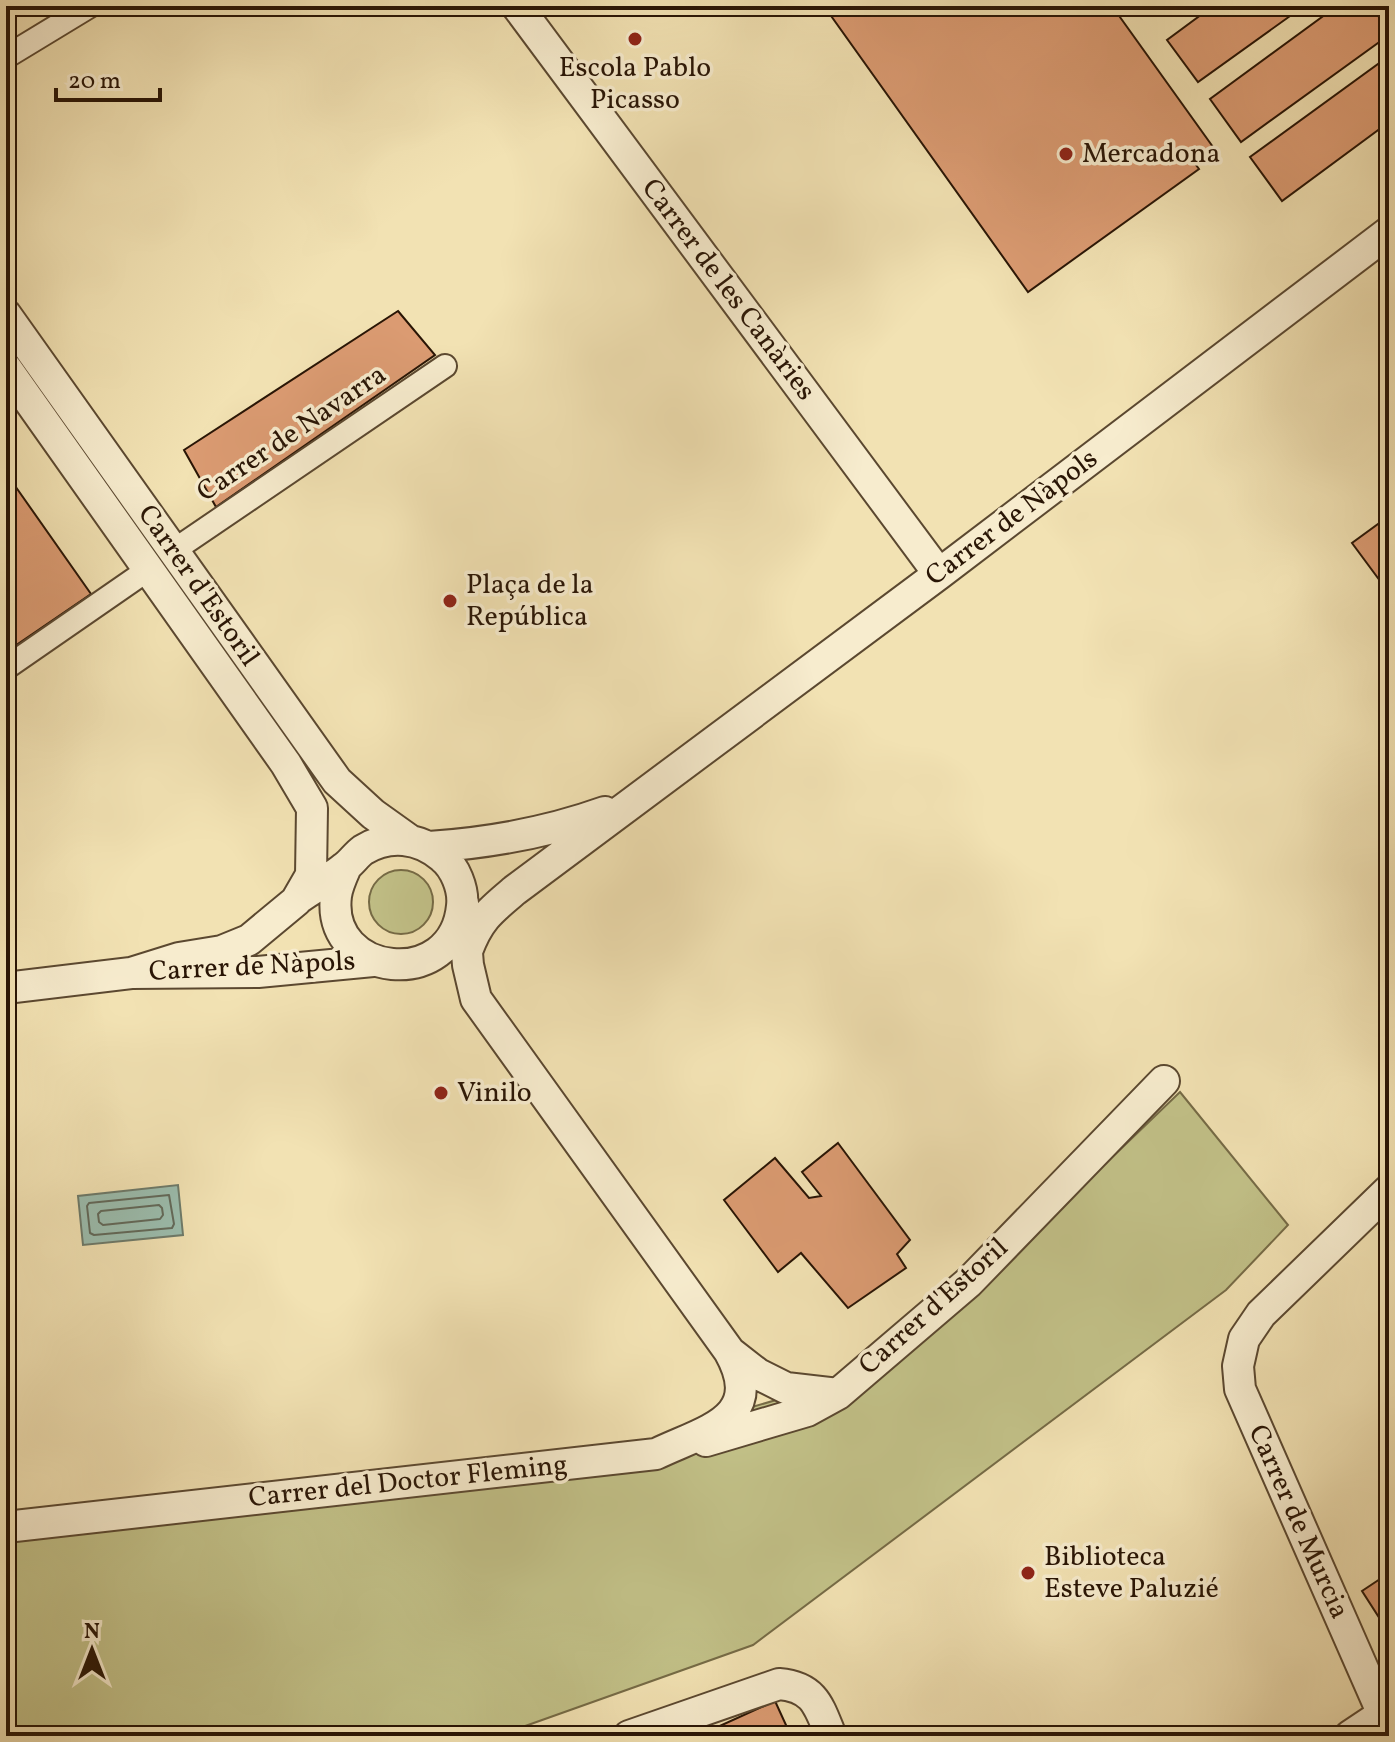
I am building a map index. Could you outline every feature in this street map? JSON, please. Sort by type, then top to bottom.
[{"type":"street","points":[[6,57],[90,6]]},
{"type":"street","name":"Carrer de les Canàries","points":[[517,6],[939,574]]},
{"type":"street","name":"Carrer de Nàpols","points":[[467,953],[476,928],[487,913],[515,890],[939,574],[1389,232]]},
{"type":"street","name":"Carrer d'Estoril","points":[[6,315],[337,781],[373,814],[419,843]]},
{"type":"street","name":"Carrer de Navarra","points":[[173,551],[445,366]]},
{"type":"street","name":"Carrer d'Estoril","points":[[6,368],[286,764],[312,808],[324,884]]},
{"type":"street","points":[[6,668],[149,569]]},
{"type":"street","name":"Carrer de Nàpols","points":[[419,843],[474,844],[572,823],[634,801]]},
{"type":"street","points":[[386,840],[419,843],[445,859],[458,878],[463,903],[458,925],[451,940],[435,955],[414,964],[394,966],[373,961],[354,948],[345,937],[324,884],[361,851],[386,840]]},
{"type":"street","name":"Carrer de Nàpols","points":[[131,973],[179,958],[222,951],[249,940],[324,884]]},
{"type":"street","name":"Carrer del Doctor Fleming","points":[[6,1527],[656,1454],[716,1426],[735,1412],[743,1388],[739,1370],[729,1351],[476,999],[467,953],[463,903]]},
{"type":"street","name":"Carrer de Nàpols","points":[[6,988],[131,973],[258,972],[373,961]]},
{"type":"street","name":"Carrer d'Estoril","points":[[656,1454],[807,1411],[838,1394],[969,1282],[1164,1081]]},
{"type":"street","name":"Carrer de Murcia","points":[[1387,1718],[1240,1389],[1238,1366],[1244,1339],[1261,1314],[1389,1190]]},
{"type":"street","name":"Carrer del Doctor Fleming","points":[[729,1351],[758,1374],[786,1388],[838,1394]]},
{"type":"street","points":[[629,1736],[779,1684],[798,1686],[812,1697],[831,1736]]},
{"type":"street","points":[[1350,1736],[1387,1718]]},
{"type":"shaded area","points":[[395,870],[407,870],[424,879],[431,890],[431,914],[424,925],[407,934],[395,934],[383,929],[374,920],[369,908],[369,896],[374,884],[383,875]]},
{"type":"shaded area","points":[[1180,1092],[1288,1225],[1226,1290],[753,1645],[497,1736],[6,1736],[6,1527],[656,1454],[735,1412],[896,1365]]},
{"type":"water","points":[[178,1185],[183,1235],[83,1245],[78,1196]]},
{"type":"building","name":"Mercadona","points":[[824,6],[1081,6],[1085,11],[1092,6],[1112,6],[1213,147],[1193,161],[1199,169],[1028,292]]},
{"type":"building","points":[[1213,6],[1304,6],[1198,82],[1167,40]]},
{"type":"building","points":[[1337,6],[1371,6],[1389,35],[1241,142],[1210,99]]},
{"type":"building","points":[[1389,56],[1389,122],[1282,201],[1250,157]]},
{"type":"building","points":[[398,311],[435,355],[216,507],[184,450]]},
{"type":"building","points":[[6,473],[91,594],[6,652]]},
{"type":"building","points":[[1389,516],[1389,593],[1352,543]]},
{"type":"building","points":[[838,1143],[910,1240],[897,1254],[906,1268],[848,1308],[801,1253],[778,1272],[724,1200],[775,1158],[809,1198],[821,1196],[802,1172]]},
{"type":"building","points":[[1389,1573],[1389,1633],[1362,1591]]},
{"type":"building","points":[[775,1701],[791,1736],[716,1736],[713,1729]]},
{"type":"place","name":"Escola Pablo Picasso","points":[[635,39]]},
{"type":"place","name":"Mercadona","points":[[1066,154]]},
{"type":"place","name":"Plaça de la República","points":[[450,601]]},
{"type":"place","name":"Vinilo","points":[[441,1093]]},
{"type":"place","name":"Biblioteca Esteve Paluzié","points":[[1028,1573]]}]
